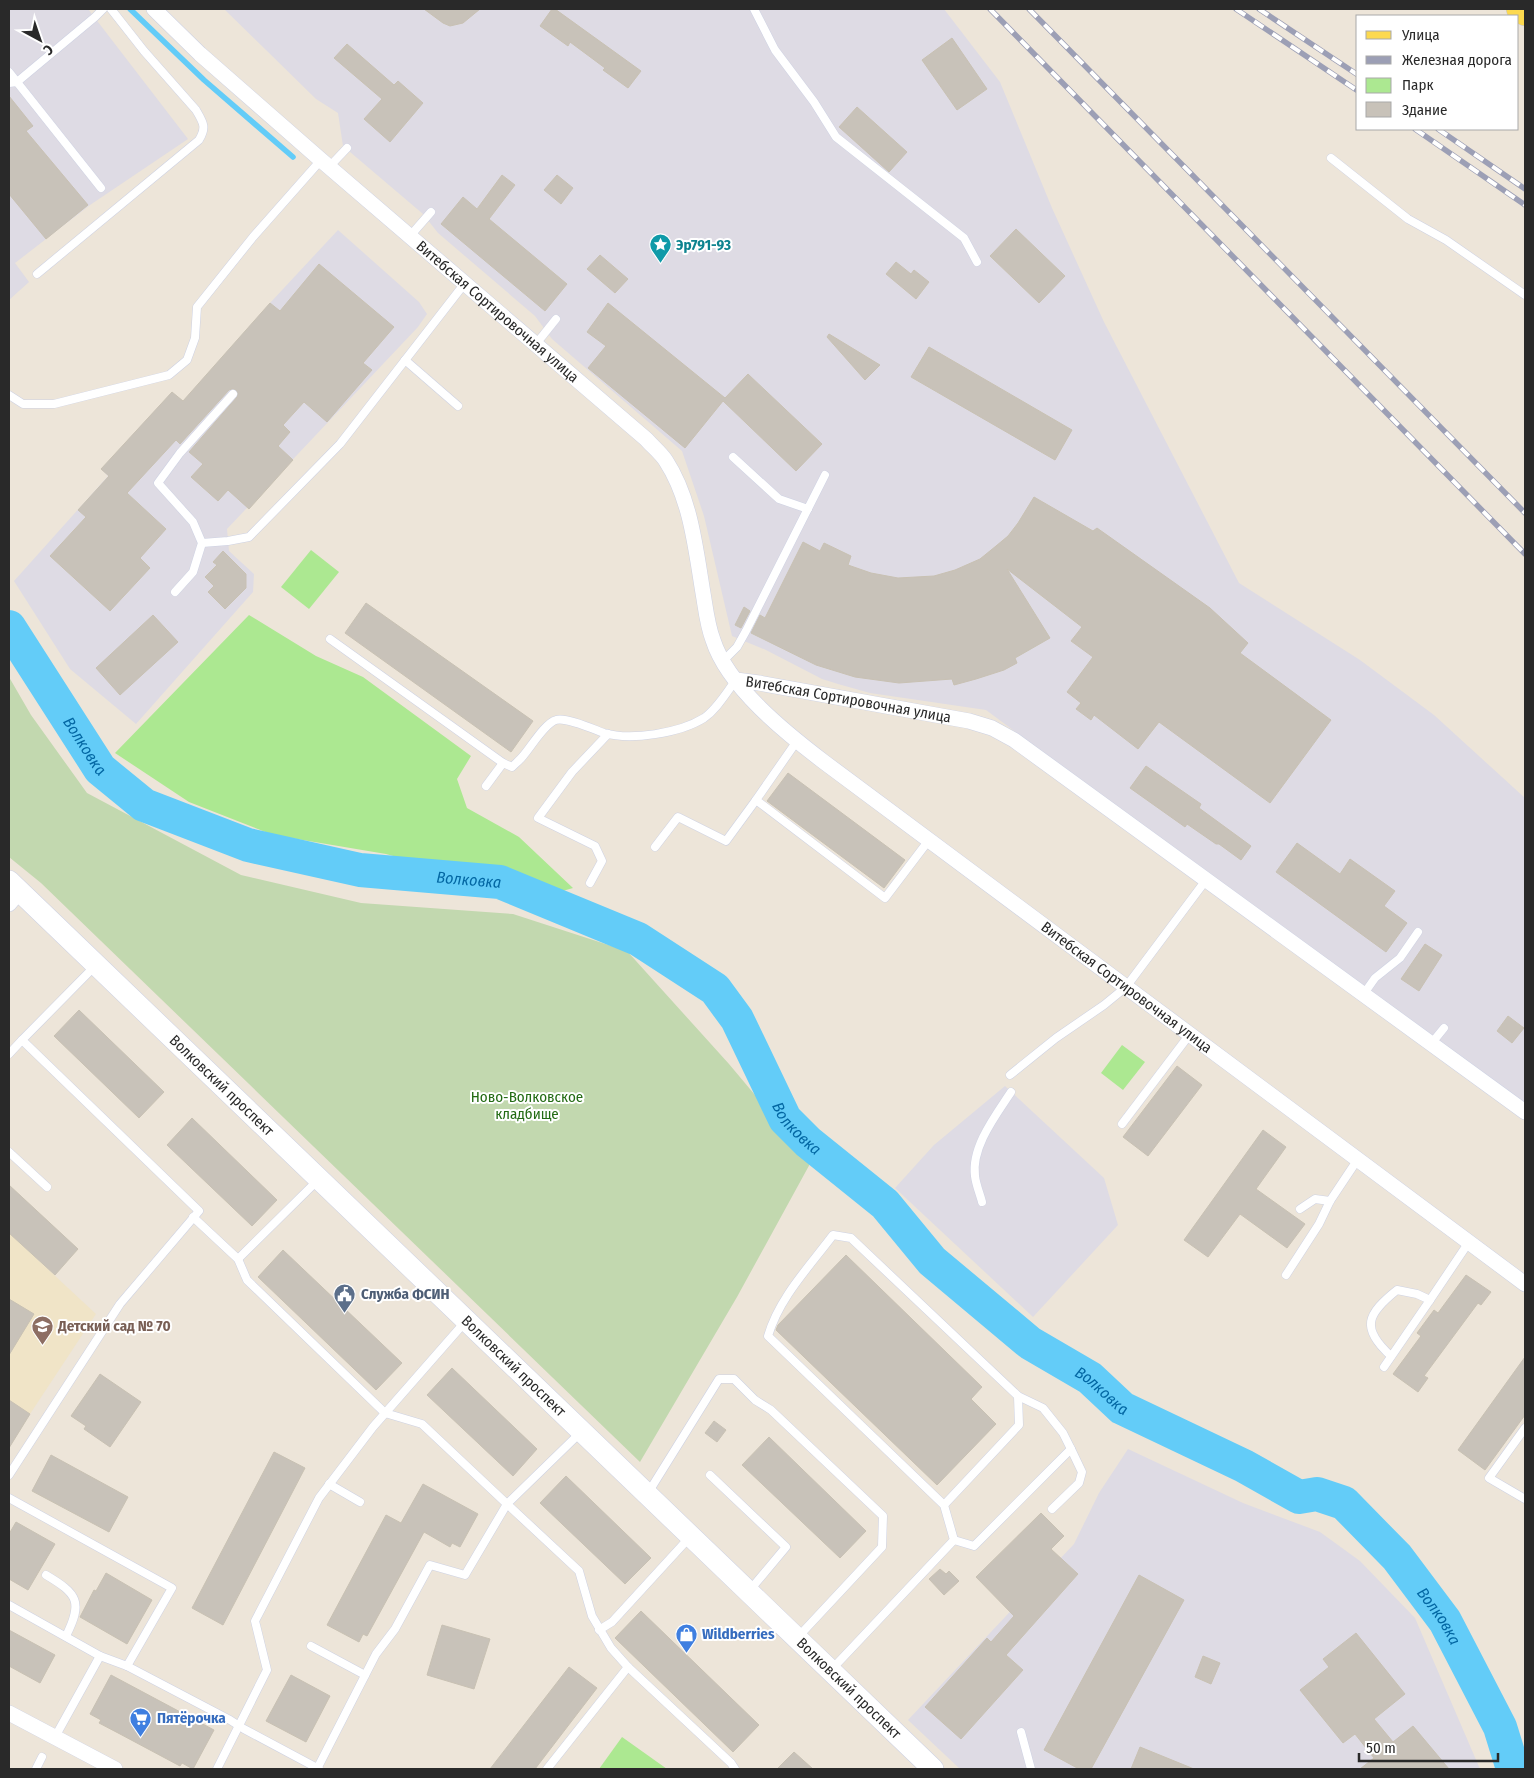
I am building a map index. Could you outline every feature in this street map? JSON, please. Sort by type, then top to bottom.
[{"type":"main road","points":[[1519,9],[1525,13]]},
{"type":"street","name":"Витебская Сортировочная улица","points":[[154,9],[200,54],[325,164],[646,439],[666,460],[678,484],[690,519],[713,640],[723,661],[736,680],[761,708],[797,741],[1525,1284]]},
{"type":"street","name":"Витебская Сортировочная улица","points":[[736,680],[969,721],[992,728],[1014,740],[1525,1112]]},
{"type":"street","name":"Волковский проспект","points":[[13,892],[96,964],[932,1769]]},
{"type":"street","points":[[10,1717],[55,1737],[115,1769]]},
{"type":"lane","points":[[13,83],[103,9]]},
{"type":"lane","points":[[37,274],[199,140],[204,132],[203,121],[196,110],[111,9]]},
{"type":"lane","points":[[754,9],[775,50],[814,102],[836,137],[964,238],[977,262]]},
{"type":"lane","points":[[9,72],[13,83],[101,188]]},
{"type":"lane","points":[[9,395],[23,404],[54,404],[169,375],[186,360],[195,338],[197,307],[253,237],[325,164],[347,148]]},
{"type":"lane","points":[[1331,158],[1408,219],[1446,240],[1525,295]]},
{"type":"lane","points":[[410,236],[432,212]]},
{"type":"lane","points":[[202,543],[248,537],[340,444],[465,283]]},
{"type":"lane","points":[[536,344],[556,319]]},
{"type":"lane","points":[[405,360],[458,406]]},
{"type":"lane","points":[[175,592],[193,572],[202,543],[193,522],[158,483],[180,453],[233,394]]},
{"type":"lane","points":[[733,457],[779,499],[808,509]]},
{"type":"lane","points":[[723,661],[737,648],[825,475]]},
{"type":"lane","points":[[330,639],[503,763],[512,766],[522,758],[548,725],[556,720],[566,720],[608,734],[648,736],[686,727],[705,717],[719,703],[736,680]]},
{"type":"lane","points":[[590,883],[602,861],[595,846],[538,818],[572,772],[608,734]]},
{"type":"lane","points":[[655,847],[678,817],[726,841],[797,741]]},
{"type":"lane","points":[[486,786],[503,763]]},
{"type":"lane","points":[[756,800],[885,898],[929,840]]},
{"type":"lane","points":[[1010,1075],[1056,1038],[1104,1005],[1126,987],[1206,880]]},
{"type":"lane","points":[[1363,995],[1375,978],[1400,958],[1418,932]]},
{"type":"lane","points":[[9,1054],[96,964]]},
{"type":"lane","points":[[1432,1044],[1444,1028]]},
{"type":"lane","points":[[1122,1124],[1190,1034]]},
{"type":"lane","points":[[9,1475],[120,1304],[199,1210],[22,1040]]},
{"type":"lane","points":[[982,1202],[975,1175],[977,1154],[989,1125],[1011,1092]]},
{"type":"lane","points":[[9,1152],[47,1187]]},
{"type":"lane","points":[[1286,1275],[1319,1224],[1330,1201],[1358,1159]]},
{"type":"lane","points":[[238,1259],[319,1179]]},
{"type":"lane","points":[[1300,1209],[1315,1199],[1330,1201]]},
{"type":"lane","points":[[193,1217],[238,1259],[247,1280],[385,1413],[422,1424],[579,1571],[592,1616],[611,1648],[731,1763],[735,1769]]},
{"type":"lane","points":[[954,1540],[944,1505],[768,1336],[773,1320],[794,1286],[833,1236],[851,1238],[1018,1396],[1043,1408],[1063,1433],[1082,1472],[1078,1483],[1052,1509]]},
{"type":"lane","points":[[1384,1366],[1469,1242]]},
{"type":"lane","points":[[1390,1356],[1377,1344],[1371,1330],[1371,1316],[1382,1302],[1397,1290],[1417,1294],[1430,1300]]},
{"type":"lane","points":[[217,1769],[267,1670],[254,1621],[319,1498],[385,1413],[466,1321]]},
{"type":"lane","points":[[647,1494],[719,1379],[734,1379],[755,1400],[771,1410],[876,1510],[882,1516],[882,1547],[796,1638]]},
{"type":"lane","points":[[944,1505],[1018,1425],[1018,1396]]},
{"type":"lane","points":[[1525,1428],[1489,1478],[1525,1499]]},
{"type":"lane","points":[[9,1605],[100,1656],[127,1666],[318,1769],[364,1674],[395,1629],[430,1565],[465,1575],[507,1504],[581,1431]]},
{"type":"lane","points":[[954,1540],[974,1546],[1071,1449]]},
{"type":"lane","points":[[710,1475],[786,1547],[749,1592]]},
{"type":"lane","points":[[329,1484],[360,1502]]},
{"type":"lane","points":[[9,1498],[172,1588],[127,1666]]},
{"type":"lane","points":[[599,1630],[612,1622],[690,1536]]},
{"type":"lane","points":[[830,1671],[954,1540]]},
{"type":"lane","points":[[46,1575],[68,1588],[74,1596],[76,1609],[74,1619],[66,1636]]},
{"type":"lane","points":[[311,1646],[364,1674]]},
{"type":"lane","points":[[55,1737],[100,1656]]},
{"type":"lane","points":[[547,1769],[628,1666]]},
{"type":"lane","points":[[1021,1732],[1031,1769]]},
{"type":"lane","points":[[36,1769],[42,1757]]},
{"type":"shaded area","points":[[9,9],[88,9],[188,139],[90,205],[15,263],[29,282],[9,300]]},
{"type":"shaded area","points":[[224,9],[944,9],[1000,82],[1052,208],[1104,322],[1239,583],[1360,660],[1434,715],[1525,798],[1525,1105],[1359,986],[986,710],[870,693],[838,684],[822,679],[766,650],[732,636],[704,516],[682,451],[552,339],[535,316],[438,233],[423,214],[343,146],[338,113],[316,99]]},
{"type":"shaded area","points":[[338,230],[419,302],[427,314],[418,327],[227,529],[229,551],[254,574],[253,592],[136,724],[70,669],[14,581],[108,476],[101,469],[172,392],[183,401]]},
{"type":"shaded area","points":[[1005,1086],[1104,1178],[1118,1225],[1033,1317],[895,1188],[934,1145]]},
{"type":"shaded area","name":"Детский сад № 70","points":[[9,1233],[96,1314],[30,1414],[14,1403],[9,1410]]},
{"type":"shaded area","points":[[1128,1449],[1243,1503],[1320,1532],[1360,1561],[1415,1618],[1480,1769],[960,1769],[908,1720],[1074,1544],[1099,1493]]},
{"type":"green space","points":[[311,550],[339,572],[309,609],[281,587]]},
{"type":"green space","points":[[249,615],[316,656],[363,677],[471,756],[457,779],[467,808],[519,837],[573,888],[535,899],[469,877],[386,854],[273,835],[189,802],[115,753]]},
{"type":"green space","name":"Ново-Волковское кладбище","points":[[9,677],[31,715],[87,793],[241,875],[361,903],[513,914],[627,951],[729,1064],[811,1162],[737,1297],[640,1462],[41,883],[9,857]]},
{"type":"green space","points":[[1122,1045],[1145,1062],[1123,1090],[1101,1073]]},
{"type":"green space","points":[[622,1737],[667,1769],[599,1769]]},
{"type":"building","points":[[424,9],[480,9],[463,23],[450,26]]},
{"type":"building","points":[[552,9],[555,9],[641,71],[628,88],[570,42],[568,46],[540,26]]},
{"type":"building","points":[[952,38],[987,89],[957,110],[922,60]]},
{"type":"building","points":[[347,44],[394,85],[398,81],[423,103],[390,142],[364,119],[382,99],[334,58]]},
{"type":"building","points":[[9,96],[33,126],[26,131],[88,205],[46,239],[9,194]]},
{"type":"building","points":[[857,107],[907,152],[889,172],[839,127]]},
{"type":"building","points":[[502,175],[515,185],[489,219],[567,284],[545,311],[441,224],[463,197],[477,209]]},
{"type":"building","points":[[557,175],[573,188],[561,204],[544,190]]},
{"type":"building","points":[[1016,229],[1065,276],[1039,303],[990,256]]},
{"type":"building","points":[[600,255],[628,279],[615,293],[587,269]]},
{"type":"building","points":[[896,262],[911,274],[914,270],[929,282],[916,299],[886,274]]},
{"type":"building","points":[[319,264],[394,327],[363,363],[372,370],[327,422],[304,402],[283,425],[290,432],[278,446],[293,460],[249,509],[228,490],[218,501],[191,477],[203,464],[189,452],[237,397],[238,393],[236,390],[229,390],[180,444],[176,440],[127,493],[166,529],[140,558],[150,568],[110,611],[50,556],[86,517],[78,510],[109,476],[101,469],[172,392],[183,401],[270,303],[280,311]]},
{"type":"building","points":[[608,303],[725,398],[748,374],[822,444],[796,471],[723,401],[685,448],[588,368],[606,346],[587,332]]},
{"type":"building","points":[[829,334],[880,365],[865,380],[827,337]]},
{"type":"building","points":[[929,347],[1072,430],[1055,460],[911,377]]},
{"type":"building","points":[[1034,497],[1093,531],[1097,528],[1210,608],[1248,643],[1240,653],[1331,720],[1270,803],[1159,722],[1138,749],[1094,715],[1091,720],[1076,709],[1081,703],[1067,692],[1093,657],[1071,641],[1082,627],[1007,569],[1050,638],[1015,658],[1017,663],[1004,670],[954,685],[952,679],[899,683],[855,677],[816,665],[751,633],[760,615],[765,618],[803,542],[820,551],[824,543],[851,556],[848,565],[871,573],[898,578],[934,576],[955,570],[980,559],[1008,536]]},
{"type":"building","points":[[223,551],[246,574],[246,588],[225,609],[208,592],[214,586],[205,577],[217,565],[213,562]]},
{"type":"building","points":[[366,603],[533,721],[511,752],[345,633]]},
{"type":"building","points":[[744,607],[750,611],[741,628],[735,625]]},
{"type":"building","points":[[153,615],[178,642],[120,695],[96,668]]},
{"type":"building","points":[[1146,766],[1201,804],[1199,808],[1251,846],[1241,860],[1187,824],[1185,827],[1130,788]]},
{"type":"building","points":[[788,773],[905,860],[884,888],[767,801]]},
{"type":"building","points":[[1297,843],[1340,874],[1350,859],[1395,891],[1384,906],[1407,923],[1386,952],[1276,872]]},
{"type":"building","points":[[1425,944],[1442,955],[1419,991],[1401,979]]},
{"type":"building","points":[[79,1010],[164,1092],[139,1118],[54,1036]]},
{"type":"building","points":[[1508,1016],[1524,1028],[1512,1043],[1497,1031]]},
{"type":"building","points":[[1177,1066],[1202,1085],[1148,1156],[1123,1137]]},
{"type":"building","points":[[192,1118],[277,1200],[252,1226],[167,1145]]},
{"type":"building","points":[[1263,1130],[1286,1147],[1256,1189],[1305,1224],[1287,1248],[1240,1214],[1208,1257],[1184,1240]]},
{"type":"building","points":[[9,1185],[78,1249],[55,1275],[9,1233]]},
{"type":"building","points":[[283,1250],[402,1363],[376,1390],[258,1277]]},
{"type":"building","points":[[846,1255],[982,1387],[971,1399],[996,1424],[937,1485],[776,1330],[778,1325]]},
{"type":"building","points":[[1466,1275],[1491,1292],[1481,1305],[1478,1303],[1424,1376],[1428,1378],[1418,1392],[1393,1374],[1421,1336],[1417,1333],[1434,1310],[1438,1313]]},
{"type":"building","points":[[9,1299],[34,1314],[9,1355]]},
{"type":"building","points":[[1525,1357],[1525,1415],[1485,1470],[1458,1450]]},
{"type":"building","points":[[452,1368],[537,1449],[513,1476],[427,1395]]},
{"type":"building","points":[[100,1374],[141,1402],[110,1447],[84,1429],[86,1426],[71,1416]]},
{"type":"building","points":[[9,1400],[30,1414],[9,1448]]},
{"type":"building","points":[[714,1421],[726,1430],[717,1442],[705,1433]]},
{"type":"building","points":[[769,1437],[866,1531],[840,1558],[742,1465]]},
{"type":"building","points":[[274,1452],[305,1468],[223,1625],[192,1608]]},
{"type":"building","points":[[51,1455],[128,1497],[109,1532],[32,1491]]},
{"type":"building","points":[[566,1476],[651,1558],[625,1584],[540,1503]]},
{"type":"building","points":[[423,1484],[478,1514],[460,1547],[452,1543],[450,1547],[424,1532],[367,1636],[363,1634],[359,1642],[327,1625],[386,1515],[401,1523]]},
{"type":"building","points":[[1041,1513],[1064,1536],[1051,1549],[1078,1574],[1006,1655],[1023,1670],[961,1739],[925,1707],[987,1638],[991,1642],[1014,1616],[976,1577]]},
{"type":"building","points":[[16,1522],[55,1544],[28,1590],[9,1579],[9,1534]]},
{"type":"building","points":[[940,1569],[946,1574],[949,1571],[959,1581],[944,1595],[929,1579]]},
{"type":"building","points":[[106,1573],[152,1600],[127,1644],[80,1617],[94,1590],[96,1591]]},
{"type":"building","points":[[1139,1575],[1184,1600],[1091,1769],[1079,1769],[1044,1750]]},
{"type":"building","points":[[641,1611],[759,1725],[733,1752],[615,1638]]},
{"type":"building","points":[[442,1625],[490,1639],[474,1689],[427,1675]]},
{"type":"building","points":[[9,1630],[55,1655],[40,1683],[9,1666]]},
{"type":"building","points":[[1356,1633],[1405,1694],[1374,1719],[1393,1742],[1413,1726],[1449,1769],[1360,1769],[1374,1758],[1355,1734],[1343,1743],[1300,1690],[1329,1667],[1323,1659]]},
{"type":"building","points":[[1203,1656],[1220,1663],[1211,1684],[1195,1677]]},
{"type":"building","points":[[569,1667],[597,1688],[535,1769],[490,1769]]},
{"type":"building","points":[[111,1675],[214,1730],[193,1769],[182,1763],[180,1766],[99,1723],[101,1720],[90,1714]]},
{"type":"building","points":[[291,1675],[330,1696],[306,1742],[266,1721]]},
{"type":"building","points":[[1140,1747],[1194,1769],[1131,1769]]},
{"type":"building","points":[[794,1752],[813,1769],[777,1769]]},
{"type":"waterway","points":[[130,9],[204,80],[293,157]]},
{"type":"waterway","name":"Волковка","points":[[9,627],[100,769],[144,805],[248,845],[360,870],[500,882],[638,939],[715,989],[737,1019],[785,1119],[808,1142],[885,1204],[932,1261],[1030,1343],[1090,1378],[1122,1408],[1244,1466],[1299,1497],[1317,1494],[1344,1503],[1397,1557],[1445,1621],[1500,1727],[1513,1769]]},
{"type":"railway","points":[[990,9],[1525,554]]},
{"type":"railway","points":[[1029,9],[1525,513]]},
{"type":"railway","points":[[1236,9],[1356,90]]},
{"type":"railway","points":[[1259,9],[1356,74]]},
{"type":"railway","points":[[1416,130],[1525,205]]},
{"type":"railway","points":[[1439,130],[1525,189]]},
{"type":"place","name":"Эр791-93","points":[[660,264]]},
{"type":"place","name":"Служба ФСИН","points":[[345,1313]]},
{"type":"place","name":"Детский сад № 70","points":[[42,1345]]},
{"type":"place","name":"Wildberries","points":[[686,1653]]},
{"type":"place","name":"Пятёрочка","points":[[141,1737]]}]
